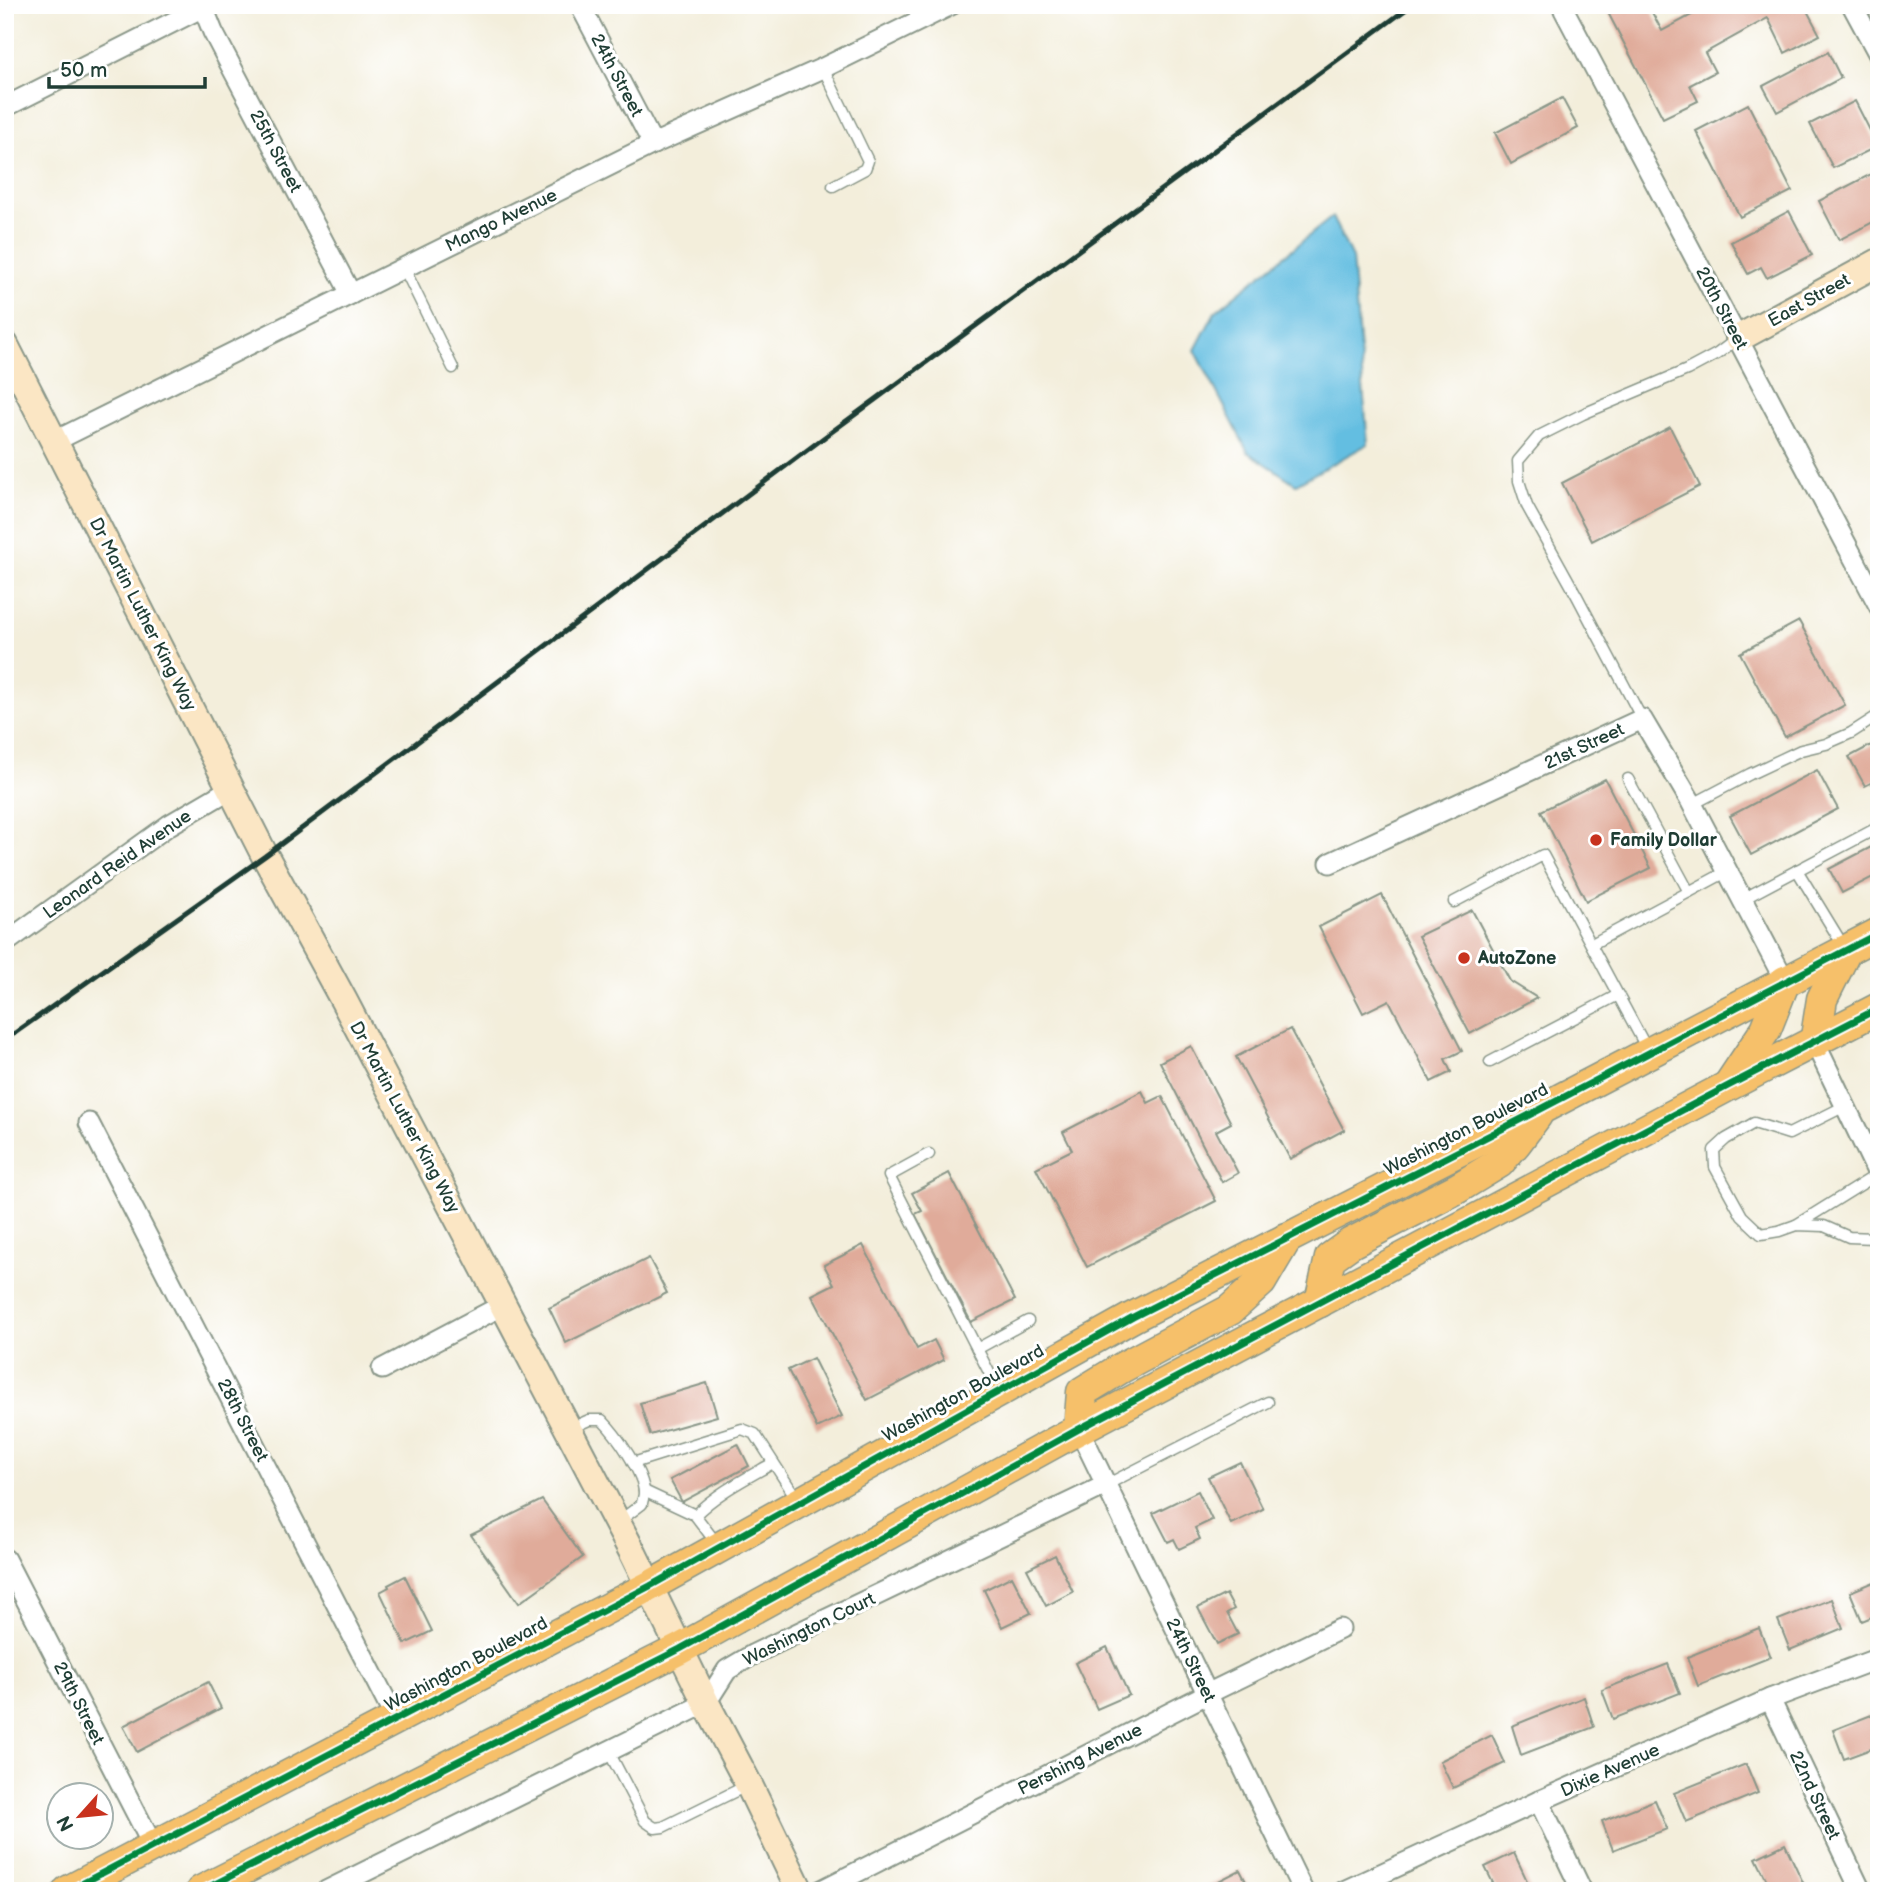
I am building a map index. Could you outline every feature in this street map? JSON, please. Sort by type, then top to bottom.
[{"type":"main road","name":"Washington Boulevard","points":[[68,1891],[650,1586],[1133,1317],[1879,933]]},
{"type":"main road","points":[[1815,1042],[1822,999],[1846,950]]},
{"type":"main road","points":[[1728,1086],[1766,1029],[1785,981]]},
{"type":"main road","points":[[201,1891],[680,1648],[1079,1429],[1879,1008]]},
{"type":"main road","points":[[1320,1302],[1330,1258],[1351,1242],[1458,1188],[1499,1163],[1541,1109]]},
{"type":"main road","points":[[1079,1429],[1083,1392],[1230,1310],[1261,1282],[1287,1238]]},
{"type":"street","name":"24th Street","points":[[580,5],[653,144]]},
{"type":"street","name":"Mango Avenue","points":[[55,441],[653,144],[823,68],[951,5]]},
{"type":"street","points":[[1852,5],[1879,55]]},
{"type":"street","points":[[5,107],[205,6]]},
{"type":"street","name":"25th Street","points":[[205,6],[213,32],[351,294]]},
{"type":"street","name":"20th Street","points":[[1564,10],[1879,606]]},
{"type":"street","name":"East Street","points":[[1739,338],[1879,262]]},
{"type":"street","name":"Dr Martin Luther King Way","points":[[5,345],[265,856],[344,1001],[650,1586],[800,1891]]},
{"type":"street","name":"21st Street","points":[[1330,863],[1642,719],[1692,804],[1785,981]]},
{"type":"street","name":"Leonard Reid Avenue","points":[[5,943],[169,825],[232,788]]},
{"type":"street","points":[[1815,1042],[1877,1167]]},
{"type":"street","name":"28th Street","points":[[89,1123],[396,1718]]},
{"type":"street","points":[[382,1369],[503,1305]]},
{"type":"street","name":"24th Street","points":[[1079,1429],[1303,1891]]},
{"type":"street","name":"Washington Court","points":[[326,1891],[706,1703],[727,1670],[754,1654],[1106,1485]]},
{"type":"street","name":"29th Street","points":[[5,1559],[153,1846]]},
{"type":"street","name":"Pershing Avenue","points":[[820,1891],[1340,1629]]},
{"type":"street","name":"Dixie Avenue","points":[[1344,1891],[1770,1699],[1879,1658]]},
{"type":"street","name":"22nd Street","points":[[1770,1699],[1861,1891]]},
{"type":"street","points":[[1539,1801],[1582,1891]]},
{"type":"lane","points":[[823,68],[868,162],[864,169],[832,186]]},
{"type":"lane","points":[[404,268],[453,368]]},
{"type":"lane","points":[[1642,719],[1527,506],[1519,481],[1518,461],[1539,436],[1583,414],[1687,370],[1739,338]]},
{"type":"lane","points":[[1692,804],[1801,750],[1826,744],[1851,733],[1879,715]]},
{"type":"lane","points":[[1628,779],[1689,892]]},
{"type":"lane","points":[[1743,899],[1879,827]]},
{"type":"lane","points":[[1454,902],[1544,855],[1648,1052]]},
{"type":"lane","points":[[1797,870],[1846,950]]},
{"type":"lane","points":[[1592,944],[1728,871]]},
{"type":"lane","points":[[1490,1062],[1618,995]]},
{"type":"lane","points":[[1845,1105],[1789,1134],[1754,1123],[1726,1139],[1714,1150],[1715,1167],[1742,1216],[1761,1234],[1796,1225],[1877,1167]]},
{"type":"lane","points":[[929,1154],[889,1176],[999,1392]]},
{"type":"lane","points":[[1796,1225],[1824,1226],[1849,1237],[1879,1237]]},
{"type":"lane","points":[[977,1349],[1028,1321]]},
{"type":"lane","name":"Washington Court","points":[[1106,1485],[1268,1402]]},
{"type":"lane","points":[[568,1429],[589,1420],[602,1420],[615,1433],[633,1463],[644,1491],[642,1504],[617,1523]]},
{"type":"lane","points":[[633,1463],[742,1429],[754,1434],[800,1502]]},
{"type":"lane","points":[[695,1515],[729,1488],[773,1463]]},
{"type":"lane","points":[[644,1491],[695,1515],[720,1548]]},
{"type":"lane","points":[[609,1752],[645,1821],[656,1828],[749,1785]]},
{"type":"water","points":[[1332,217],[1352,258],[1368,444],[1296,484],[1248,452],[1195,350],[1215,312]]},
{"type":"building","points":[[1604,5],[1648,5],[1662,31],[1710,5],[1804,5],[1820,35],[1785,53],[1768,18],[1705,53],[1715,72],[1690,85],[1698,101],[1663,118]]},
{"type":"building","points":[[1828,52],[1841,78],[1777,112],[1763,86]]},
{"type":"building","points":[[1562,98],[1578,128],[1511,164],[1495,133]]},
{"type":"building","points":[[1855,101],[1878,146],[1833,168],[1810,124]]},
{"type":"building","points":[[1748,104],[1792,191],[1740,217],[1696,131]]},
{"type":"building","points":[[1875,172],[1879,178],[1879,219],[1839,240],[1819,201]]},
{"type":"building","points":[[1789,211],[1812,255],[1767,278],[1761,267],[1748,274],[1731,242]]},
{"type":"building","points":[[1670,427],[1700,486],[1592,541],[1562,483]]},
{"type":"building","points":[[1799,621],[1845,705],[1785,737],[1740,653]]},
{"type":"building","points":[[1879,741],[1879,779],[1865,786],[1849,757]]},
{"type":"building","points":[[1817,770],[1838,809],[1751,855],[1730,816]]},
{"type":"building","name":"Family Dollar","points":[[1605,779],[1651,868],[1586,901],[1541,811]]},
{"type":"building","points":[[1879,843],[1879,874],[1842,893],[1829,869]]},
{"type":"building","points":[[1382,895],[1462,1051],[1445,1059],[1451,1072],[1431,1082],[1389,1000],[1363,1013],[1319,927]]},
{"type":"building","name":"AutoZone","points":[[1472,910],[1510,981],[1537,998],[1470,1034],[1418,936]]},
{"type":"building","points":[[1290,1029],[1344,1130],[1290,1159],[1236,1057]]},
{"type":"building","points":[[1191,1046],[1231,1123],[1216,1131],[1238,1173],[1222,1182],[1160,1062]]},
{"type":"building","points":[[1142,1091],[1148,1103],[1162,1096],[1216,1201],[1087,1267],[1036,1168],[1072,1150],[1063,1132]]},
{"type":"building","points":[[949,1173],[1015,1300],[971,1322],[915,1214],[922,1211],[912,1193]]},
{"type":"building","points":[[863,1245],[917,1349],[934,1340],[944,1360],[867,1400],[812,1295],[834,1284],[824,1265]]},
{"type":"building","points":[[649,1258],[667,1293],[566,1343],[549,1308]]},
{"type":"building","points":[[813,1358],[842,1416],[817,1428],[788,1370]]},
{"type":"building","points":[[707,1383],[717,1416],[650,1435],[640,1403]]},
{"type":"building","points":[[738,1444],[749,1466],[682,1502],[670,1480]]},
{"type":"building","points":[[1240,1462],[1263,1509],[1231,1524],[1208,1477]]},
{"type":"building","points":[[1198,1491],[1212,1520],[1195,1528],[1200,1539],[1179,1549],[1174,1539],[1168,1542],[1153,1513]]},
{"type":"building","points":[[542,1500],[583,1557],[519,1603],[471,1535]]},
{"type":"building","points":[[1055,1555],[1073,1592],[1046,1606],[1027,1569]]},
{"type":"building","points":[[405,1576],[432,1631],[405,1644],[380,1592]]},
{"type":"building","points":[[1012,1576],[1031,1613],[1002,1627],[984,1590]]},
{"type":"building","points":[[1879,1580],[1879,1614],[1862,1621],[1850,1592]]},
{"type":"building","points":[[1226,1594],[1234,1609],[1227,1613],[1238,1634],[1217,1644],[1198,1608]]},
{"type":"building","points":[[1832,1599],[1843,1628],[1790,1650],[1778,1620]]},
{"type":"building","points":[[1759,1628],[1771,1657],[1698,1686],[1687,1657]]},
{"type":"building","points":[[1107,1647],[1129,1695],[1097,1709],[1075,1663]]},
{"type":"building","points":[[1668,1664],[1680,1693],[1613,1719],[1602,1690]]},
{"type":"building","points":[[208,1682],[221,1708],[137,1752],[123,1726]]},
{"type":"building","points":[[1584,1697],[1594,1727],[1521,1755],[1512,1726]]},
{"type":"building","points":[[1879,1712],[1879,1746],[1844,1759],[1833,1730]]},
{"type":"building","points":[[1492,1735],[1505,1763],[1453,1788],[1440,1761]]},
{"type":"building","points":[[1746,1764],[1758,1793],[1686,1822],[1674,1793]]},
{"type":"building","points":[[1655,1800],[1667,1829],[1613,1850],[1602,1821]]},
{"type":"building","points":[[1785,1844],[1807,1891],[1772,1891],[1756,1858]]},
{"type":"building","points":[[1514,1853],[1532,1891],[1497,1891],[1485,1867]]},
{"type":"building","points":[[1240,1870],[1251,1891],[1199,1891]]},
{"type":"railway","points":[[5,1040],[265,856],[826,436],[1412,5]]},
{"type":"cycle path","points":[[68,1891],[650,1586],[1133,1317],[1879,933]]},
{"type":"cycle path","points":[[201,1891],[680,1649],[1079,1429],[1879,1008]]},
{"type":"place","name":"Family Dollar","points":[[1596,840]]},
{"type":"place","name":"AutoZone","points":[[1464,958]]}]
